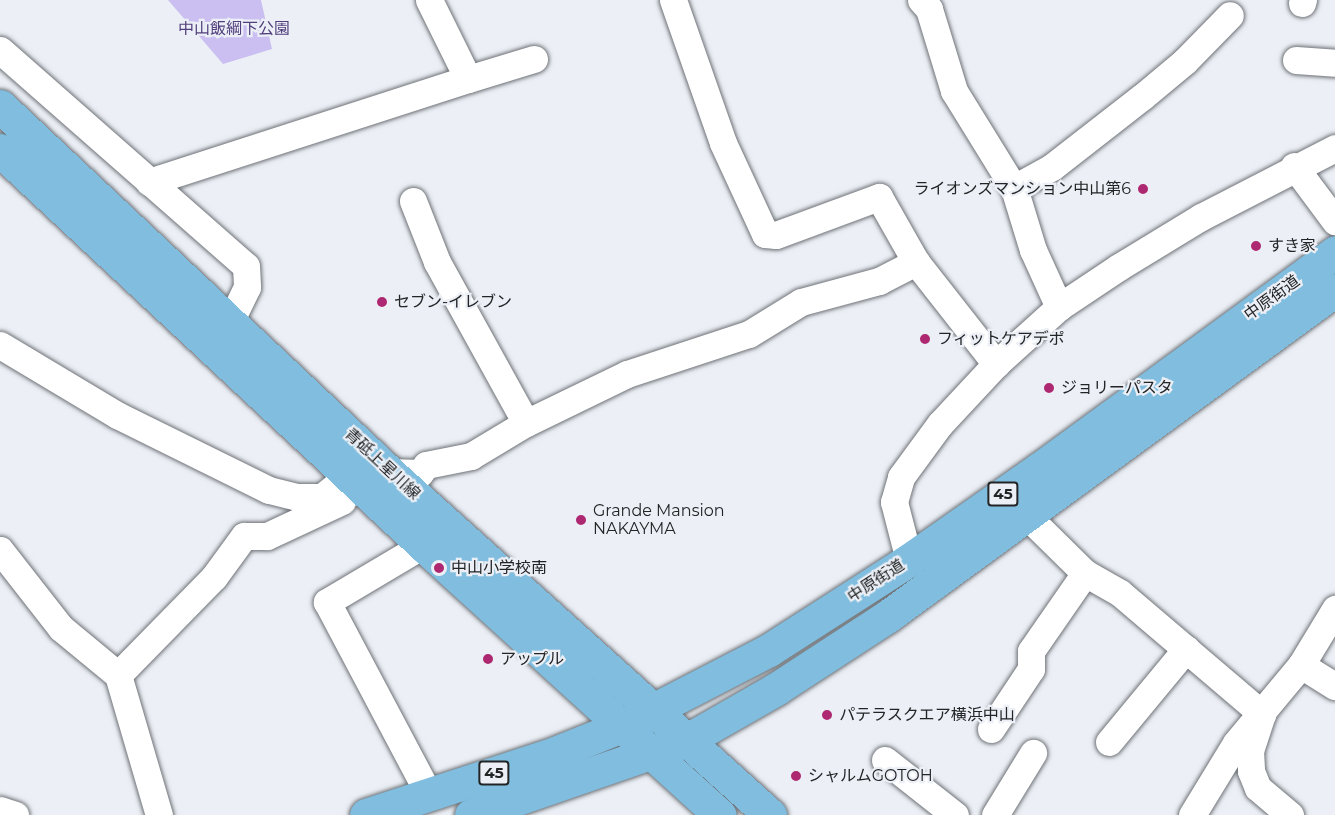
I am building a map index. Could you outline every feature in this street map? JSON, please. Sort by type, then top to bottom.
[{"type":"main road","name":"青砥上星川線","points":[[0,106],[231,320],[369,478],[423,545],[620,727],[720,815]]},
{"type":"main road","name":"青砥上星川線","points":[[0,150],[369,478],[656,711],[770,815]]},
{"type":"main road","name":"中原街道","points":[[366,815],[547,756],[620,727],[656,711],[769,650],[909,560],[1335,252]]},
{"type":"main road","name":"中原街道","points":[[471,815],[687,740],[776,689],[888,616],[1335,290]]},
{"type":"street","points":[[429,0],[468,79]]},
{"type":"street","points":[[672,0],[723,143],[765,234],[776,235],[879,197],[916,262],[996,364]]},
{"type":"street","points":[[921,0],[929,9],[954,91],[1014,188],[1034,250],[1059,307]]},
{"type":"street","points":[[1014,188],[1052,166],[1142,97],[1185,61],[1230,15]]},
{"type":"street","points":[[0,50],[246,266],[247,287],[231,320]]},
{"type":"street","points":[[149,182],[534,59]]},
{"type":"street","points":[[1296,60],[1335,63]]},
{"type":"street","points":[[909,560],[894,502],[900,477],[940,424],[996,364],[1059,307],[1201,217],[1294,166],[1335,148]]},
{"type":"street","points":[[1294,166],[1335,221]]},
{"type":"street","points":[[413,201],[437,262],[526,423]]},
{"type":"street","points":[[0,345],[117,415],[268,490],[298,497],[322,497],[369,478],[420,473],[426,465],[471,456],[526,423],[627,374],[749,334],[801,302],[879,281],[916,262]]},
{"type":"street","points":[[118,675],[214,577],[244,536],[267,536],[369,478]]},
{"type":"street","points":[[1027,516],[1085,573],[1120,593],[1262,714]]},
{"type":"street","points":[[423,545],[327,602],[429,795]]},
{"type":"street","points":[[4,564],[61,628],[118,675],[159,815]]},
{"type":"street","points":[[990,729],[1031,669],[1031,651],[1085,573]]},
{"type":"street","points":[[1192,815],[1236,743],[1301,665],[1335,609]]},
{"type":"street","points":[[1109,742],[1186,649]]},
{"type":"street","points":[[1301,665],[1335,686]]},
{"type":"street","points":[[1262,714],[1250,750],[1251,771],[1258,788],[1290,815]]},
{"type":"street","points":[[995,815],[1033,753]]},
{"type":"street","points":[[885,760],[955,815]]},
{"type":"street","points":[[0,810],[15,815]]},
{"type":"green space","name":"中山飯綱下公園","points":[[168,0],[261,0],[272,49],[223,64]]},
{"type":"place","name":"ライオンズマンション中山第6","points":[[1143,189]]},
{"type":"place","name":"すき家","points":[[1256,246]]},
{"type":"place","name":"セブン-イレブン","points":[[382,302]]},
{"type":"place","name":"フィットケアデポ","points":[[925,339]]},
{"type":"place","name":"ジョリーパスタ","points":[[1049,388]]},
{"type":"place","name":"Grande Mansion NAKAYMA","points":[[581,520]]},
{"type":"place","name":"中山小学校南","points":[[439,568]]},
{"type":"place","name":"アップル","points":[[488,659]]},
{"type":"place","name":"パテラスクエア横浜中山","points":[[827,715]]},
{"type":"place","name":"シャルムGOTOH","points":[[796,776]]}]
